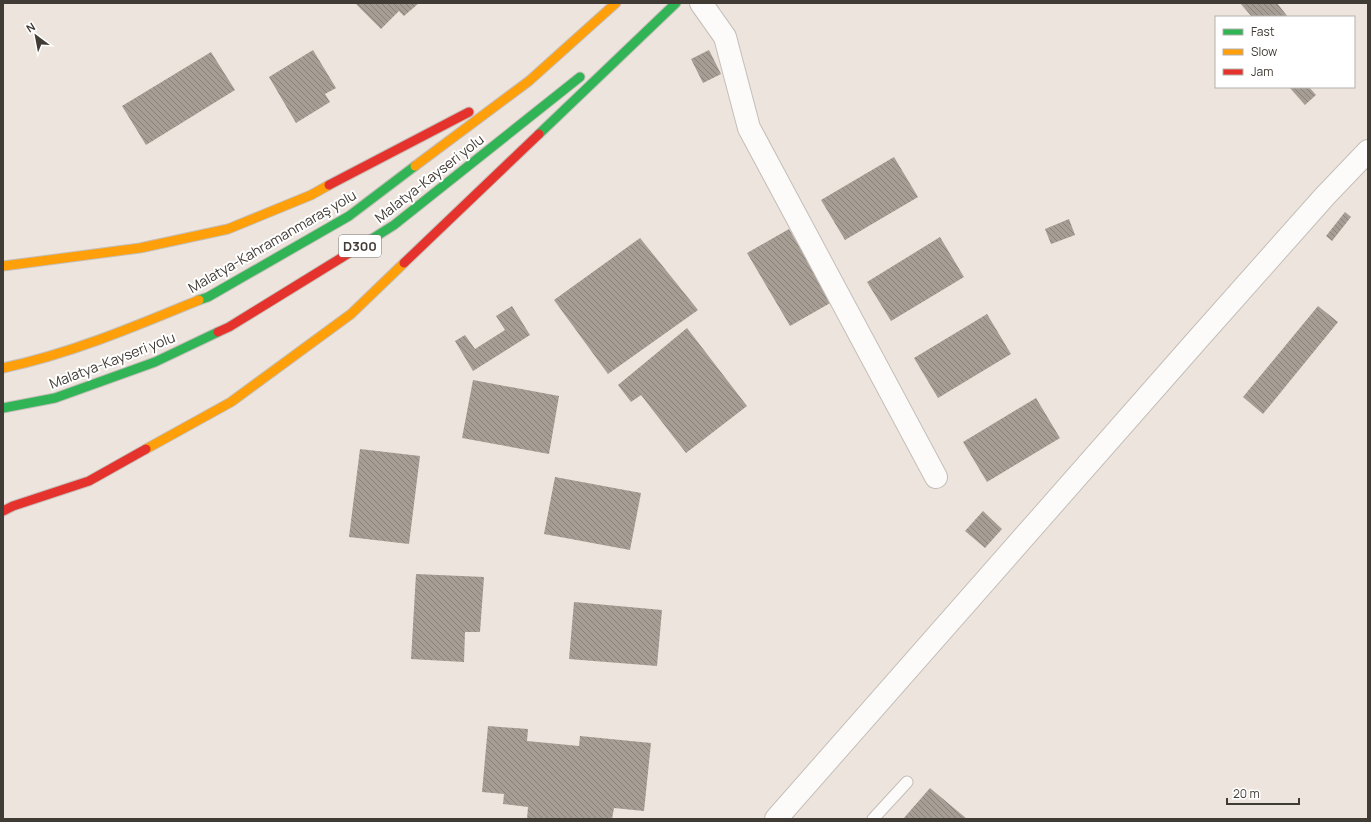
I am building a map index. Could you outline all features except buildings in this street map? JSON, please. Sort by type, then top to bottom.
[{"type":"highway","name":"Malatya-Kahramanmaraş yolu","points":[[3,368],[31,362],[131,328],[208,297],[349,216],[529,81],[616,3]]},
{"type":"highway","points":[[617,47],[672,3]]},
{"type":"highway","points":[[3,511],[13,506],[89,481],[231,402],[351,314],[676,3]]},
{"type":"highway","name":"Malatya-Kayseri yolu","points":[[3,408],[55,398],[155,362],[229,327],[394,225],[586,72]]},
{"type":"highway","points":[[3,266],[140,248],[228,229],[311,195],[529,81]]},
{"type":"street","points":[[701,3],[725,37],[749,128],[936,477]]},
{"type":"street","points":[[776,819],[1193,345],[1368,151]]},
{"type":"lane","points":[[873,819],[908,782]]},
{"type":"traffic: fast","points":[[539,134],[676,3]]},
{"type":"traffic: fast","points":[[367,242],[394,225],[580,77]]},
{"type":"traffic: fast","points":[[199,300],[208,297],[349,216],[415,166]]},
{"type":"traffic: fast","points":[[3,408],[55,398],[155,362],[218,332]]},
{"type":"traffic: slow","points":[[415,166],[529,81],[616,3]]},
{"type":"traffic: slow","points":[[3,266],[140,248],[228,229],[311,195],[329,185]]},
{"type":"traffic: slow","points":[[146,449],[231,402],[351,314],[404,263]]},
{"type":"traffic: slow","points":[[3,368],[78,347],[199,300]]},
{"type":"traffic: jam","points":[[329,185],[469,112]]},
{"type":"traffic: jam","points":[[404,263],[539,134]]},
{"type":"traffic: jam","points":[[218,332],[229,327],[367,242]]},
{"type":"traffic: jam","points":[[3,511],[13,506],[89,481],[146,449]]}]
